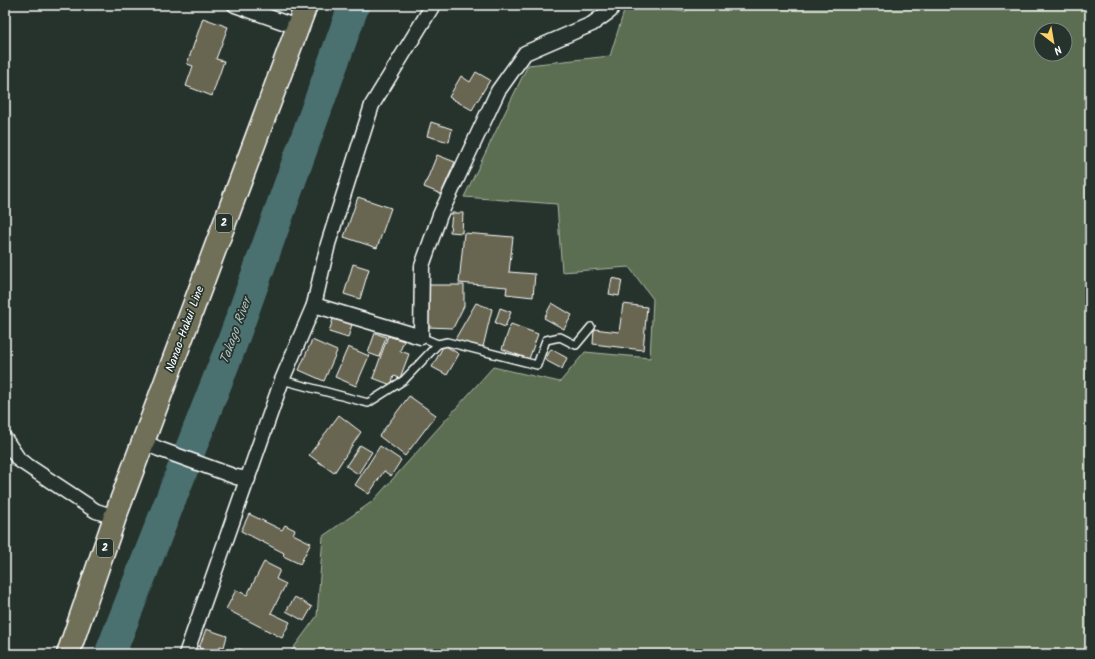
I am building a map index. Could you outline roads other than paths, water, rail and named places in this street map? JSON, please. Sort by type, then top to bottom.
[{"type":"main road","name":"Nanao-Hakui Line","points":[[68,654],[115,517],[151,446],[306,5]]},
{"type":"street","points":[[234,5],[298,27]]},
{"type":"street","points":[[186,654],[242,478],[314,305],[328,244],[372,105],[433,5]]},
{"type":"street","points":[[314,305],[421,337],[422,266],[440,215],[498,92],[525,53],[592,24],[610,11],[614,5]]},
{"type":"street","points":[[5,439],[20,460],[96,511],[115,517]]},
{"type":"street","points":[[151,446],[242,478]]},
{"type":"lane","points":[[282,380],[368,404],[404,380],[438,344],[447,342],[536,365],[546,340],[560,337],[576,344],[591,327]]},
{"type":"lane","points":[[421,337],[438,344]]},
{"type":"waterway","name":"Takago River","points":[[110,654],[231,346],[354,5]]}]
